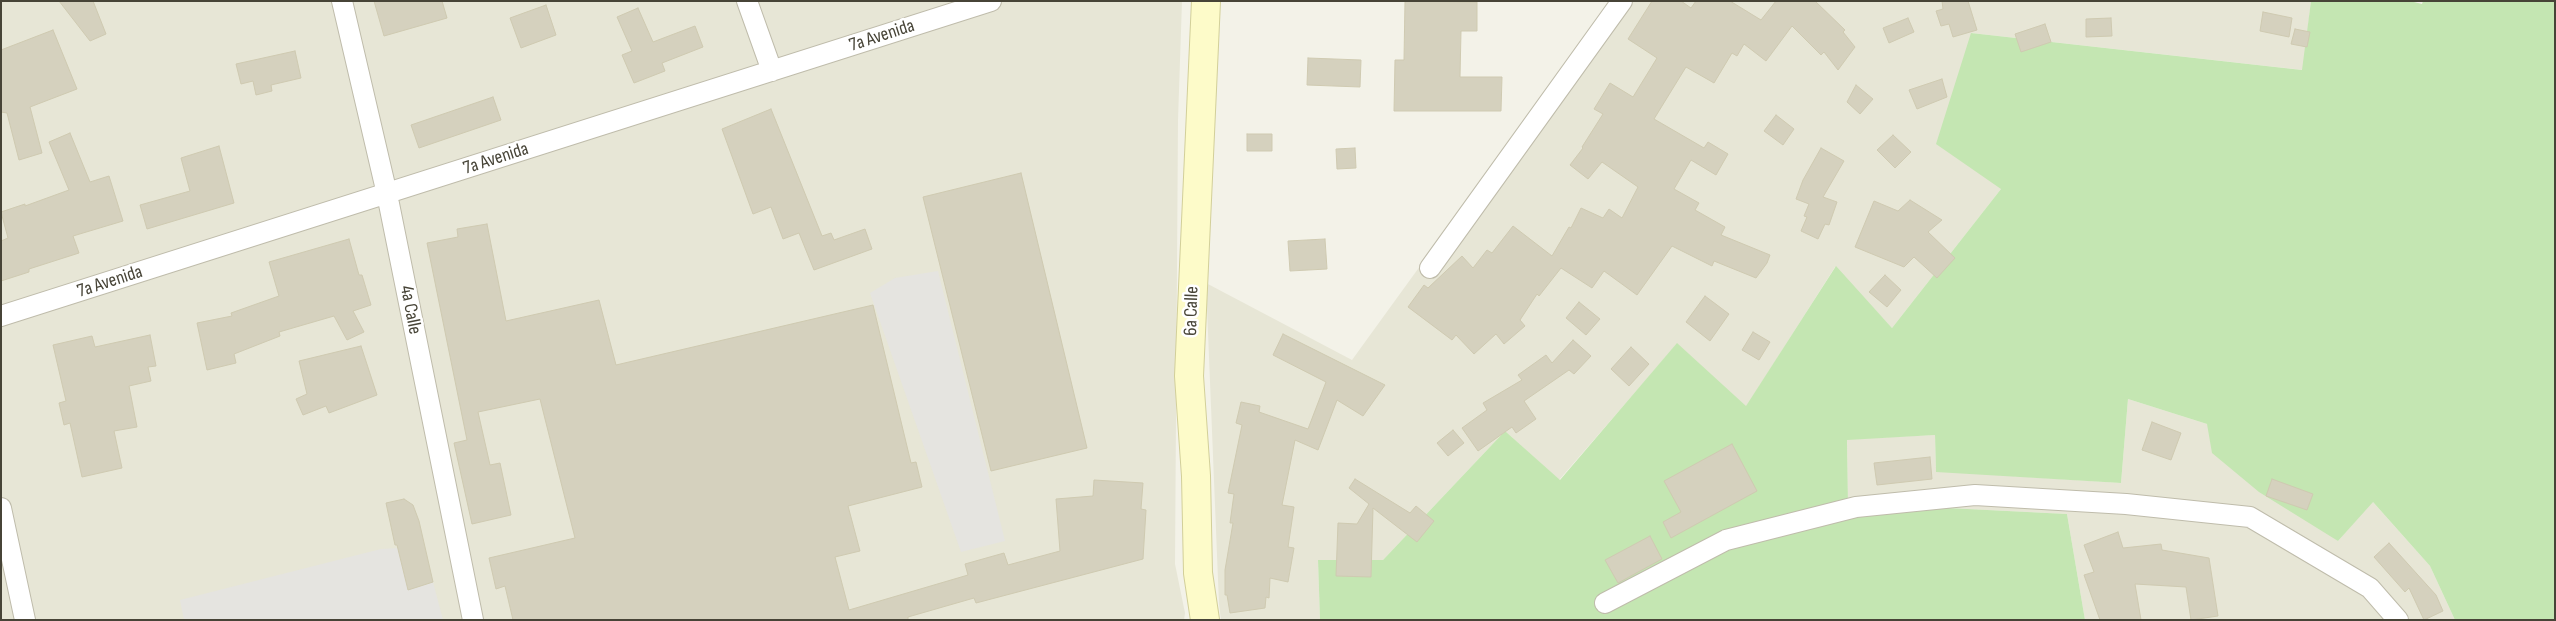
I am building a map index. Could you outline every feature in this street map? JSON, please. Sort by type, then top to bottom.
[{"type":"main road","name":"6a Calle","points":[[1205,620],[1198,573],[1196,476],[1189,376],[1206,1]]},
{"type":"street","name":"4a Calle","points":[[342,1],[387,194],[473,620]]},
{"type":"street","points":[[748,1],[772,71]]},
{"type":"street","name":"7a Avenida","points":[[1,316],[991,1]]},
{"type":"street","points":[[1430,268],[1622,1]]},
{"type":"street","points":[[1605,603],[1726,540],[1856,507],[1975,495],[2126,504],[2250,516],[2370,588],[2398,620]]},
{"type":"street","points":[[1,508],[25,620]]},
{"type":"shaded area","points":[[1,1],[1182,1],[1178,120],[1175,564],[1185,613],[1184,620],[1,620]]},
{"type":"shaded area","points":[[1612,1],[2311,1],[2303,70],[1971,33],[2001,189],[1892,328],[1835,267],[1746,407],[1677,344],[1559,480],[1505,431],[1383,560],[1318,560],[1320,620],[1221,620],[1206,283],[1352,360]]},
{"type":"shaded area","points":[[938,271],[1005,541],[961,552],[870,293],[895,278]]},
{"type":"shaded area","points":[[2128,399],[2207,424],[2338,541],[2372,501],[2430,566],[2455,620],[2085,620],[2067,514],[1848,503],[1847,439],[1935,435],[1936,471],[2121,483]]},
{"type":"shaded area","points":[[398,548],[409,590],[433,582],[443,620],[184,620],[180,600],[381,549]]},
{"type":"green space","points":[[2311,1],[2410,1],[2422,4],[2423,1],[2555,1],[2555,620],[2455,620],[2430,566],[2373,502],[2338,541],[2259,492],[2212,453],[2207,424],[2128,399],[2121,483],[1936,472],[1935,435],[1847,440],[1848,503],[2067,514],[2085,620],[1320,620],[1318,560],[1383,560],[1505,431],[1560,480],[1677,343],[1746,406],[1836,266],[1892,328],[2001,189],[1936,144],[1971,33],[2302,70]]},
{"type":"building","points":[[59,1],[93,1],[106,34],[90,41]]},
{"type":"building","points":[[374,1],[442,1],[447,18],[384,36]]},
{"type":"building","points":[[1405,1],[1477,2],[1477,31],[1461,31],[1460,77],[1502,77],[1501,111],[1394,111],[1395,60],[1404,60]]},
{"type":"building","points":[[1652,1],[1681,1],[1691,8],[1696,1],[1730,1],[1761,20],[1776,1],[1815,1],[1845,30],[1843,32],[1855,47],[1838,70],[1824,52],[1821,55],[1792,26],[1766,61],[1744,44],[1737,56],[1732,53],[1714,83],[1686,67],[1654,119],[1704,148],[1708,142],[1728,154],[1716,175],[1691,160],[1674,189],[1699,203],[1695,210],[1725,227],[1721,235],[1770,255],[1767,263],[1756,278],[1714,261],[1712,266],[1672,246],[1637,295],[1604,271],[1592,288],[1561,268],[1539,296],[1537,294],[1520,320],[1525,326],[1504,344],[1496,334],[1474,354],[1456,335],[1452,340],[1408,307],[1424,285],[1428,288],[1462,256],[1473,268],[1487,250],[1492,253],[1513,226],[1552,256],[1569,227],[1571,228],[1581,208],[1603,218],[1609,209],[1622,218],[1638,187],[1602,162],[1588,179],[1570,165],[1583,148],[1603,114],[1594,109],[1610,83],[1633,97],[1657,58],[1628,39]]},
{"type":"building","points":[[1942,1],[1968,1],[1977,30],[1953,37],[1949,24],[1941,26],[1936,11],[1943,9]]},
{"type":"building","points":[[546,5],[556,35],[521,48],[510,18]]},
{"type":"building","points":[[638,8],[653,42],[695,26],[703,47],[662,63],[665,71],[634,83],[622,55],[632,51],[617,17]]},
{"type":"building","points":[[2263,12],[2292,18],[2289,37],[2260,31]]},
{"type":"building","points":[[1908,18],[1914,32],[1889,43],[1883,28]]},
{"type":"building","points":[[2111,18],[2112,36],[2086,37],[2086,19]]},
{"type":"building","points":[[2045,24],[2051,42],[2021,52],[2015,34]]},
{"type":"building","points":[[2295,29],[2310,32],[2307,47],[2291,44]]},
{"type":"building","points":[[53,30],[77,89],[30,107],[42,153],[19,160],[7,113],[1,112],[1,50]]},
{"type":"building","points":[[295,51],[301,78],[271,85],[272,91],[256,95],[253,81],[241,84],[236,64]]},
{"type":"building","points":[[1308,58],[1361,60],[1360,87],[1307,85]]},
{"type":"building","points":[[1942,79],[1947,97],[1917,109],[1909,90]]},
{"type":"building","points":[[1856,85],[1873,99],[1860,114],[1847,102]]},
{"type":"building","points":[[493,97],[501,120],[419,148],[411,125]]},
{"type":"building","points":[[771,109],[822,236],[831,233],[834,240],[865,229],[872,249],[814,270],[799,233],[783,239],[771,207],[753,214],[722,129]]},
{"type":"building","points":[[1776,115],[1794,129],[1783,145],[1764,131]]},
{"type":"building","points":[[70,133],[90,182],[109,176],[123,221],[73,236],[79,253],[29,269],[29,272],[1,281],[1,241],[8,238],[1,212],[25,204],[25,206],[69,190],[49,142]]},
{"type":"building","points":[[1247,134],[1272,134],[1272,151],[1247,151]]},
{"type":"building","points":[[1893,135],[1911,152],[1895,168],[1877,150]]},
{"type":"building","points":[[219,146],[234,203],[147,229],[140,205],[190,191],[181,158]]},
{"type":"building","points":[[1355,148],[1356,168],[1337,169],[1336,149]]},
{"type":"building","points":[[1821,148],[1844,161],[1823,197],[1837,202],[1829,225],[1825,224],[1818,239],[1801,231],[1807,217],[1804,216],[1809,204],[1796,199],[1803,180]]},
{"type":"building","points":[[1021,173],[1087,448],[991,471],[923,197]]},
{"type":"building","points":[[1910,200],[1942,220],[1928,232],[1955,258],[1937,278],[1914,257],[1904,267],[1855,247],[1874,201],[1898,211]]},
{"type":"building","points":[[487,224],[506,321],[599,300],[616,365],[873,305],[911,463],[916,462],[922,487],[848,506],[860,551],[835,557],[849,610],[968,575],[965,564],[1004,553],[1008,565],[1060,551],[1056,499],[1093,496],[1094,480],[1143,483],[1141,509],[1146,510],[1143,559],[976,603],[974,598],[908,617],[908,620],[513,620],[505,586],[496,589],[489,558],[575,538],[540,399],[478,412],[490,465],[500,463],[511,515],[472,524],[454,443],[467,440],[427,243],[458,237],[457,229]]},
{"type":"building","points":[[349,239],[359,275],[362,275],[371,305],[353,311],[364,332],[347,340],[334,316],[279,332],[280,336],[234,354],[236,363],[207,370],[197,323],[232,316],[231,313],[279,296],[269,262]]},
{"type":"building","points":[[1325,239],[1327,269],[1290,271],[1288,241]]},
{"type":"building","points":[[1885,275],[1901,290],[1887,307],[1869,292]]},
{"type":"building","points":[[1705,296],[1729,314],[1710,341],[1686,322]]},
{"type":"building","points":[[1579,302],[1600,319],[1586,335],[1566,318]]},
{"type":"building","points":[[1753,332],[1770,342],[1759,360],[1742,350]]},
{"type":"building","points":[[1283,334],[1385,385],[1363,416],[1337,400],[1318,450],[1295,440],[1282,505],[1294,507],[1288,547],[1294,548],[1288,582],[1270,578],[1269,598],[1266,597],[1265,608],[1230,613],[1227,595],[1225,595],[1225,570],[1233,523],[1230,523],[1234,494],[1228,493],[1242,425],[1236,423],[1241,402],[1260,406],[1259,412],[1308,429],[1326,382],[1273,355]]},
{"type":"building","points":[[150,335],[156,366],[148,367],[151,381],[129,386],[137,427],[114,431],[122,468],[82,477],[70,423],[64,425],[59,403],[66,401],[53,345],[92,336],[95,347]]},
{"type":"building","points":[[1573,340],[1591,356],[1574,374],[1569,370],[1524,401],[1536,419],[1516,433],[1512,427],[1478,451],[1462,428],[1487,410],[1483,403],[1522,380],[1518,375],[1546,355],[1552,363]]},
{"type":"building","points":[[361,346],[377,395],[329,413],[326,406],[303,415],[296,399],[307,394],[299,361]]},
{"type":"building","points":[[1631,347],[1649,364],[1629,386],[1611,369]]},
{"type":"building","points":[[2152,422],[2181,433],[2171,460],[2142,450]]},
{"type":"building","points":[[1453,430],[1464,443],[1448,456],[1437,443]]},
{"type":"building","points":[[1732,444],[1757,491],[1671,538],[1663,522],[1681,512],[1664,481]]},
{"type":"building","points":[[1930,457],[1932,479],[1877,485],[1874,463]]},
{"type":"building","points":[[1355,479],[1410,513],[1416,506],[1434,521],[1417,542],[1373,508],[1371,577],[1336,576],[1338,523],[1357,524],[1369,504],[1349,488]]},
{"type":"building","points":[[2272,479],[2313,494],[2307,510],[2266,496]]},
{"type":"building","points":[[404,499],[413,505],[419,521],[433,582],[408,590],[397,545],[395,545],[386,503]]},
{"type":"building","points":[[2118,532],[2123,548],[2161,544],[2162,550],[2209,558],[2218,616],[2191,620],[2186,587],[2135,584],[2141,620],[2100,620],[2084,575],[2094,572],[2084,545]]},
{"type":"building","points":[[1650,536],[1662,559],[1618,583],[1605,560]]},
{"type":"building","points":[[2389,543],[2436,595],[2443,611],[2424,620],[2409,588],[2405,592],[2374,557]]}]
